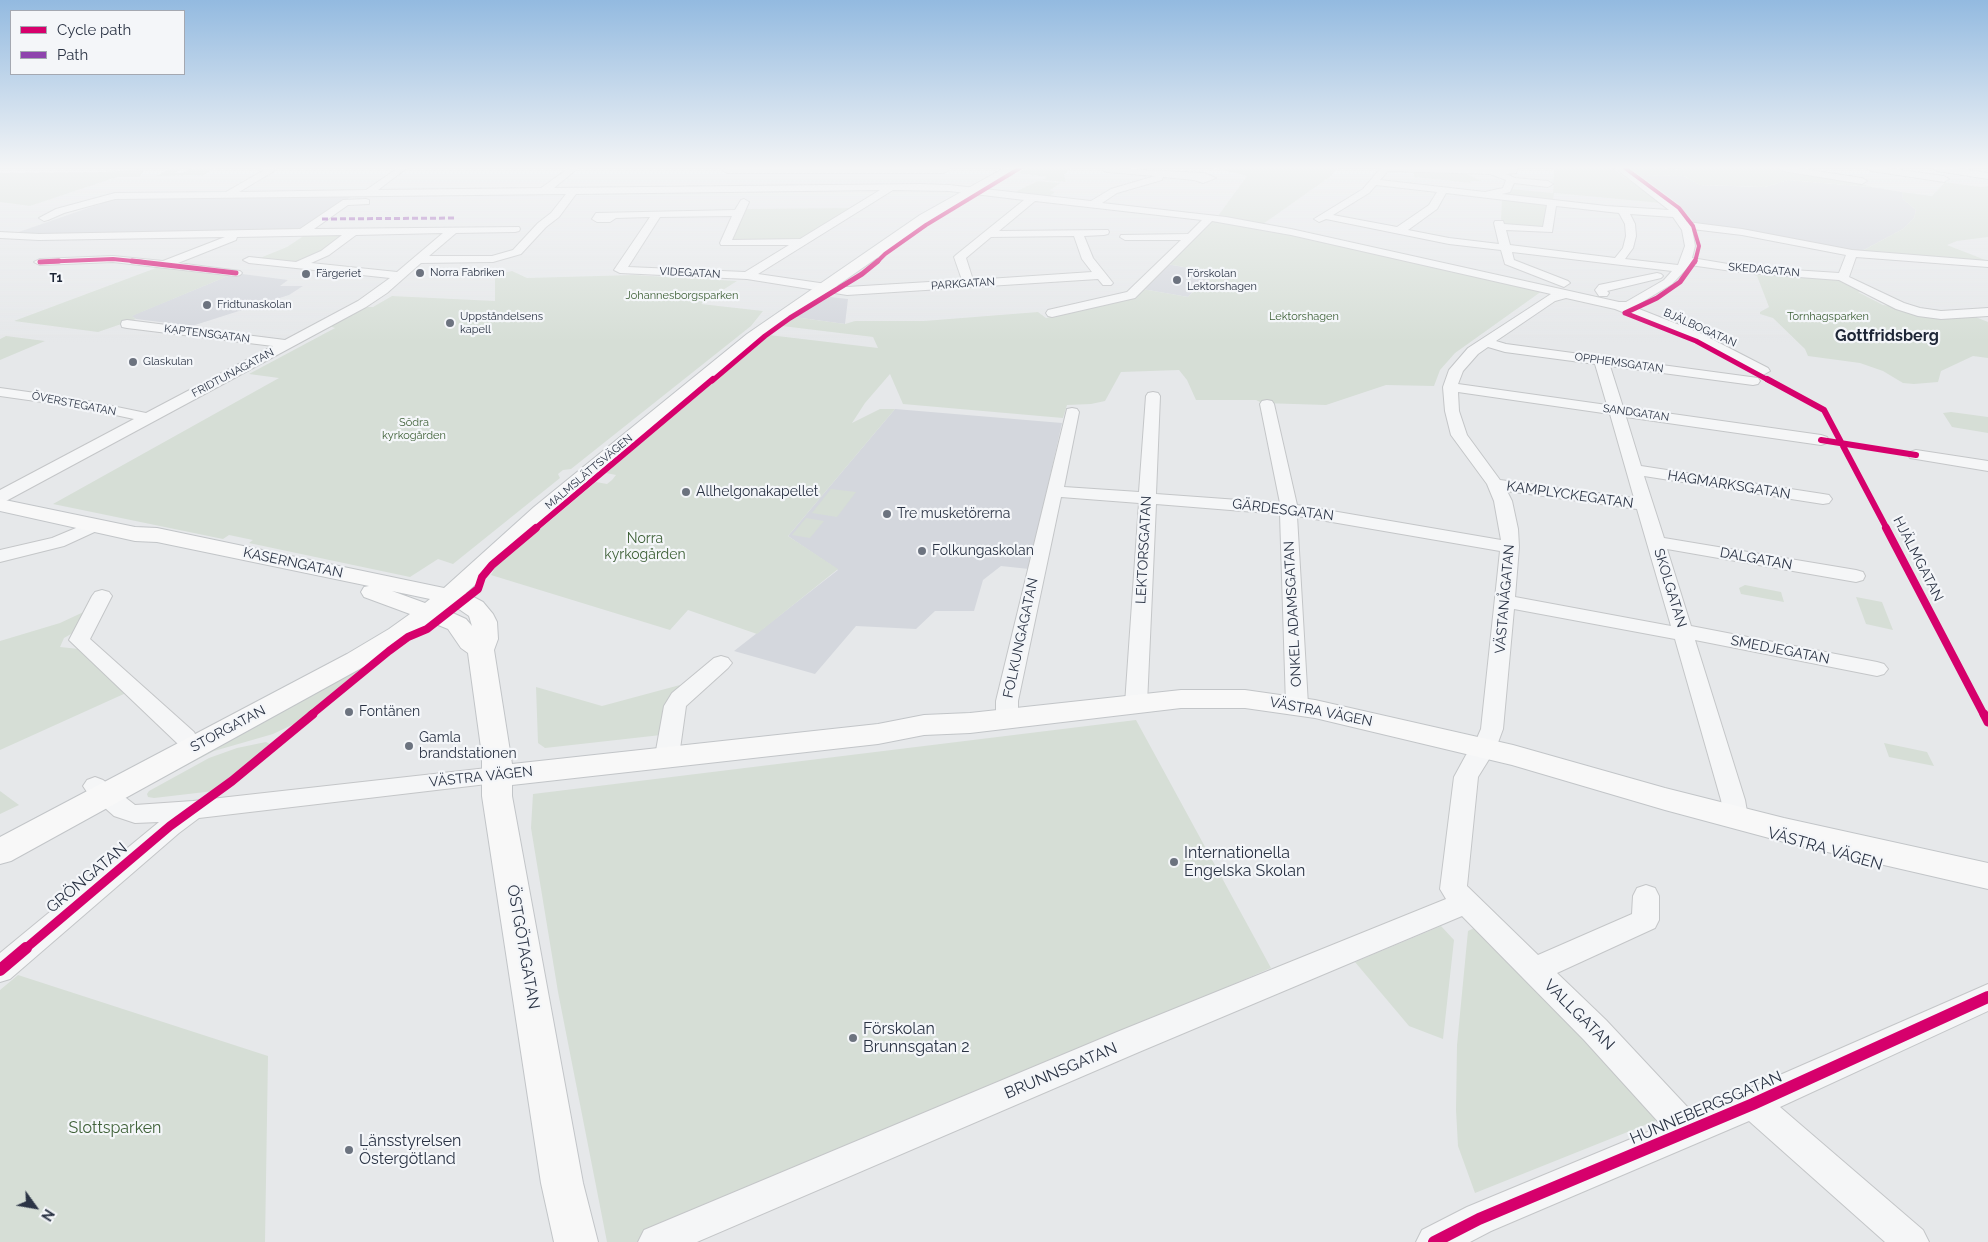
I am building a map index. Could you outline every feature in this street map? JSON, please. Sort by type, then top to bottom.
[{"type":"main road","name":"MALMSLÄTTSVÄGEN","points":[[431,602],[753,337],[903,226]]},
{"type":"main road","name":"KASERNGATAN","points":[[0,506],[136,534],[157,535],[431,602]]},
{"type":"main road","name":"KASERNGATAN","points":[[136,534],[148,540],[431,602]]},
{"type":"main road","name":"ÖSTGÖTAGATAN","points":[[431,602],[457,624],[470,642],[483,640],[497,755],[497,796],[562,1183],[576,1242]]},
{"type":"main road","name":"STORGATAN","points":[[0,852],[186,738],[364,644],[431,602]]},
{"type":"main road","name":"STORGATAN","points":[[0,836],[100,791],[376,648],[431,602]]},
{"type":"main road","name":"VÄSTRA VÄGEN","points":[[496,776],[878,734],[925,734],[970,723],[1181,699],[1268,700],[1513,755],[1665,799],[1854,848],[1988,876]]},
{"type":"main road","name":"VÄSTRA VÄGEN","points":[[1665,799],[1735,824],[1857,859],[1988,889]]},
{"type":"street","points":[[0,234],[21,226]]},
{"type":"street","points":[[286,243],[311,226]]},
{"type":"street","points":[[418,260],[494,259],[517,252],[541,226]]},
{"type":"street","name":"VIDEGATAN","points":[[649,226],[620,270],[747,276],[820,287]]},
{"type":"street","points":[[733,226],[725,243],[802,242]]},
{"type":"street","points":[[747,276],[828,226]]},
{"type":"street","points":[[969,284],[960,258],[997,226]]},
{"type":"street","points":[[1052,313],[1131,295],[1202,226]]},
{"type":"street","name":"BJÄLBOGATAN","points":[[1257,226],[1293,232],[1562,295],[1618,306],[1695,336],[1764,371]]},
{"type":"street","points":[[1293,232],[1305,226]]},
{"type":"street","name":"SKEDAGATAN","points":[[1374,226],[1448,241],[1617,262],[1842,277]]},
{"type":"street","points":[[1399,231],[1406,226]]},
{"type":"street","points":[[1499,263],[1505,247],[1500,226]]},
{"type":"street","points":[[1509,226],[1548,230],[1549,226]]},
{"type":"street","points":[[1617,262],[1628,248],[1631,236],[1630,226]]},
{"type":"street","points":[[1618,306],[1629,305],[1664,286],[1684,265],[1690,241],[1684,226]]},
{"type":"street","points":[[1692,226],[1742,232],[1852,253],[1988,264]]},
{"type":"street","points":[[0,234],[39,236],[156,235],[515,229]]},
{"type":"street","name":"FRIDTUNAGATAN","points":[[0,497],[362,304],[383,290],[453,230]]},
{"type":"street","points":[[296,265],[325,253],[354,232]]},
{"type":"street","points":[[987,234],[1104,232]]},
{"type":"street","points":[[1078,233],[1088,260],[1118,298]]},
{"type":"street","points":[[165,264],[243,234]]},
{"type":"street","points":[[113,259],[156,235]]},
{"type":"street","points":[[1125,237],[1191,237]]},
{"type":"street","points":[[223,271],[272,251]]},
{"type":"street","points":[[1852,253],[1842,277],[1900,306],[1918,312],[1942,315],[1988,312]]},
{"type":"street","points":[[40,262],[113,259],[236,272]]},
{"type":"street","points":[[249,260],[400,276]]},
{"type":"street","points":[[1470,267],[1499,263],[1583,290],[1641,299]]},
{"type":"street","name":"PARKGATAN","points":[[820,287],[847,291],[1101,275]]},
{"type":"street","points":[[1603,293],[1601,290],[1603,288],[1656,276]]},
{"type":"street","name":"VÄSTANÅGATAN","points":[[1467,902],[1454,889],[1466,776],[1484,748],[1492,729],[1510,532],[1504,503],[1494,484],[1459,435],[1452,411],[1450,386],[1459,364],[1485,342],[1551,298],[1562,295]]},
{"type":"street","name":"KAPTENSGATAN","points":[[127,324],[288,344]]},
{"type":"street","name":"OPPHEMSGATAN","points":[[1485,342],[1505,348],[1753,381]]},
{"type":"street","name":"SKOLGATAN","points":[[1600,360],[1733,800],[1736,817]]},
{"type":"street","name":"SANDGATAN","points":[[1450,386],[1821,440]]},
{"type":"street","name":"ÖVERSTEGATAN","points":[[0,392],[78,403],[148,418]]},
{"type":"street","name":"LEKTORSGATAN","points":[[1136,704],[1153,396]]},
{"type":"street","name":"ONKEL ADAMSGATAN","points":[[1267,404],[1288,508],[1297,705]]},
{"type":"street","name":"FOLKUNGAGATAN","points":[[1007,719],[1009,692],[1072,412]]},
{"type":"street","points":[[1916,455],[1988,466]]},
{"type":"street","name":"HAGMARKSGATAN","points":[[1634,470],[1823,499]]},
{"type":"street","name":"KAMPLYCKEGATAN","points":[[1494,484],[1644,506]]},
{"type":"street","name":"GÄRDESGATAN","points":[[1054,491],[1288,508],[1510,547]]},
{"type":"street","points":[[0,556],[58,542],[95,525]]},
{"type":"street","name":"DALGATAN","points":[[1655,542],[1856,576]]},
{"type":"street","points":[[102,596],[79,640],[186,738]]},
{"type":"street","name":"SMEDJEGATAN","points":[[1505,601],[1877,668]]},
{"type":"street","points":[[667,756],[672,718],[680,698],[721,663]]},
{"type":"street","name":"VÄSTRA VÄGEN","points":[[100,791],[123,810],[135,814],[193,810],[496,776]]},
{"type":"street","name":"GRÖNGATAN","points":[[0,970],[170,826],[193,810]]},
{"type":"street","points":[[1535,970],[1644,920],[1646,896]]},
{"type":"street","name":"BRUNNSGATAN","points":[[656,1242],[1467,902]]},
{"type":"street","name":"VALLGATAN","points":[[1467,902],[1601,1037],[1688,1131]]},
{"type":"street","name":"HUNNEBERGSGATAN","points":[[1434,1242],[1479,1219],[1753,1104],[1988,998]]},
{"type":"street","points":[[1753,1104],[1911,1242]]},
{"type":"shaded area","points":[[36,226],[306,226],[297,232],[10,235]]},
{"type":"shaded area","points":[[1704,226],[1906,226],[1860,252],[1747,231]]},
{"type":"shaded area","name":"Förskolan Lektorshagen","points":[[1167,264],[1212,272],[1188,297],[1142,289]]},
{"type":"shaded area","name":"Fridtunaskolan","points":[[235,273],[288,280],[280,286],[303,286],[289,295],[192,326],[136,319],[131,316]]},
{"type":"shaded area","points":[[830,297],[848,299],[845,324],[794,317]]},
{"type":"shaded area","name":"Folkungaskolan","points":[[895,409],[1062,423],[1029,569],[1001,566],[983,580],[974,611],[935,611],[916,629],[856,626],[815,674],[734,651],[838,570],[788,536]]},
{"type":"green space","points":[[736,226],[825,226],[800,241],[728,242]]},
{"type":"green space","points":[[1208,226],[1249,226],[1542,291],[1455,353],[1440,370],[1434,386],[1386,385],[1326,405],[1262,403],[1256,400],[1196,400],[1187,380],[1179,370],[1121,372],[1105,401],[1091,404],[1067,405],[1063,418],[903,404],[890,374],[865,403],[852,423],[880,409],[895,409],[788,536],[838,569],[757,634],[688,610],[670,630],[491,575],[496,566],[596,482],[607,484],[612,480],[616,475],[606,473],[769,335],[878,348],[873,337],[782,326],[794,317],[845,324],[855,321],[924,321],[1038,312],[1046,318],[1085,309],[1142,289],[1188,297],[1212,272],[1167,264]]},
{"type":"green space","points":[[1504,226],[1545,226],[1545,229]]},
{"type":"green space","points":[[1906,226],[1988,226],[1988,237],[1957,241],[1947,245],[1988,261],[1860,252]]},
{"type":"green space","points":[[350,234],[298,264],[255,260],[287,247],[305,235]]},
{"type":"green space","points":[[164,265],[235,273],[132,316],[136,319],[98,332],[14,321]]},
{"type":"green space","name":"Södra kyrkogården","points":[[512,271],[527,278],[634,275],[737,281],[701,304],[763,311],[751,326],[571,469],[563,470],[558,474],[560,478],[453,564],[438,559],[410,577],[249,543],[253,540],[229,535],[223,539],[53,504],[279,378],[249,374],[335,328],[329,326],[364,307],[373,307],[392,296],[495,301],[495,275]]},
{"type":"green space","name":"Tornhagsparken","points":[[1781,274],[1839,279],[1865,292],[1858,292],[1883,305],[1973,316],[1988,322],[1988,358],[1973,356],[1941,371],[1938,382],[1914,384],[1903,383],[1883,371],[1860,363],[1808,356],[1805,349],[1773,318],[1760,314],[1760,312],[1769,307],[1757,276],[1754,275],[1782,276]]},
{"type":"green space","points":[[6,336],[45,341],[0,360],[0,339]]},
{"type":"green space","points":[[1951,412],[1988,417],[1988,433],[1952,427],[1943,413]]},
{"type":"green space","points":[[831,489],[856,492],[837,517],[812,513]]},
{"type":"green space","points":[[806,518],[824,521],[810,538],[792,535]]},
{"type":"green space","points":[[1745,585],[1781,592],[1784,602],[1741,594],[1739,588]]},
{"type":"green space","points":[[1856,597],[1882,602],[1893,630],[1866,624]]},
{"type":"green space","points":[[90,609],[78,630],[64,638],[60,647],[79,649],[126,693],[0,750],[0,641],[60,623]]},
{"type":"green space","points":[[393,644],[298,722],[273,734],[214,751],[127,797]]},
{"type":"green space","points":[[680,685],[666,710],[661,735],[545,748],[538,743],[536,687],[602,706]]},
{"type":"green space","points":[[1136,720],[1271,968],[637,1242],[607,1242],[558,992],[531,828],[533,794]]},
{"type":"green space","points":[[266,742],[270,744],[214,791],[154,798],[148,797],[149,791],[209,758],[237,748]]},
{"type":"green space","points":[[1884,743],[1927,752],[1934,766],[1889,757]]},
{"type":"green space","points":[[0,791],[19,805],[0,814]]},
{"type":"green space","points":[[1480,925],[1655,1110],[1655,1121],[1475,1193],[1458,1146],[1456,1110],[1457,1045],[1468,931]]},
{"type":"green space","points":[[1441,926],[1454,940],[1443,1039],[1409,1026],[1355,962]]},
{"type":"green space","name":"Slottsparken","points":[[18,975],[268,1056],[265,1242],[0,1242],[0,990]]},
{"type":"cycle path","points":[[0,970],[170,826],[232,781],[389,651],[408,637],[427,629],[478,589],[482,577],[492,565],[765,336],[790,318],[874,266],[885,254],[925,226]]},
{"type":"cycle path","points":[[1625,313],[1657,298],[1680,282],[1695,262],[1699,246],[1693,226]]},
{"type":"cycle path","points":[[40,262],[113,259],[236,273]]},
{"type":"cycle path","name":"HJÄLMGATAN","points":[[1625,313],[1696,341],[1824,410],[1988,722]]},
{"type":"cycle path","points":[[1821,440],[1916,455]]},
{"type":"cycle path","points":[[1434,1242],[1479,1219],[1753,1104],[1988,997]]},
{"type":"place","name":"Norra Fabriken","points":[[420,273]]},
{"type":"place","name":"Färgeriet","points":[[306,274]]},
{"type":"place","name":"Förskolan Lektorshagen","points":[[1177,280]]},
{"type":"place","name":"Fridtunaskolan","points":[[207,305]]},
{"type":"place","name":"Uppståndelsens kapell","points":[[450,323]]},
{"type":"place","name":"Glaskulan","points":[[133,362]]},
{"type":"place","name":"Allhelgonakapellet","points":[[686,492]]},
{"type":"place","name":"Tre musketörerna","points":[[887,514]]},
{"type":"place","name":"Folkungaskolan","points":[[922,551]]},
{"type":"place","name":"Fontänen","points":[[349,712]]},
{"type":"place","name":"Gamla brandstationen","points":[[409,746]]},
{"type":"place","name":"Internationella Engelska Skolan","points":[[1174,862]]},
{"type":"place","name":"Förskolan Brunnsgatan 2","points":[[853,1038]]},
{"type":"place","name":"Länsstyrelsen Östergötland","points":[[349,1150]]},
{"type":"district","name":"T1","points":[[56,278]]},
{"type":"district","name":"Gottfridsberg","points":[[1887,336]]},
{"type":"park label","name":"Johannesborgsparken","points":[[682,296]]},
{"type":"park label","name":"Lektorshagen","points":[[1304,317]]},
{"type":"park label","name":"Norra kyrkogården","points":[[645,548]]}]
